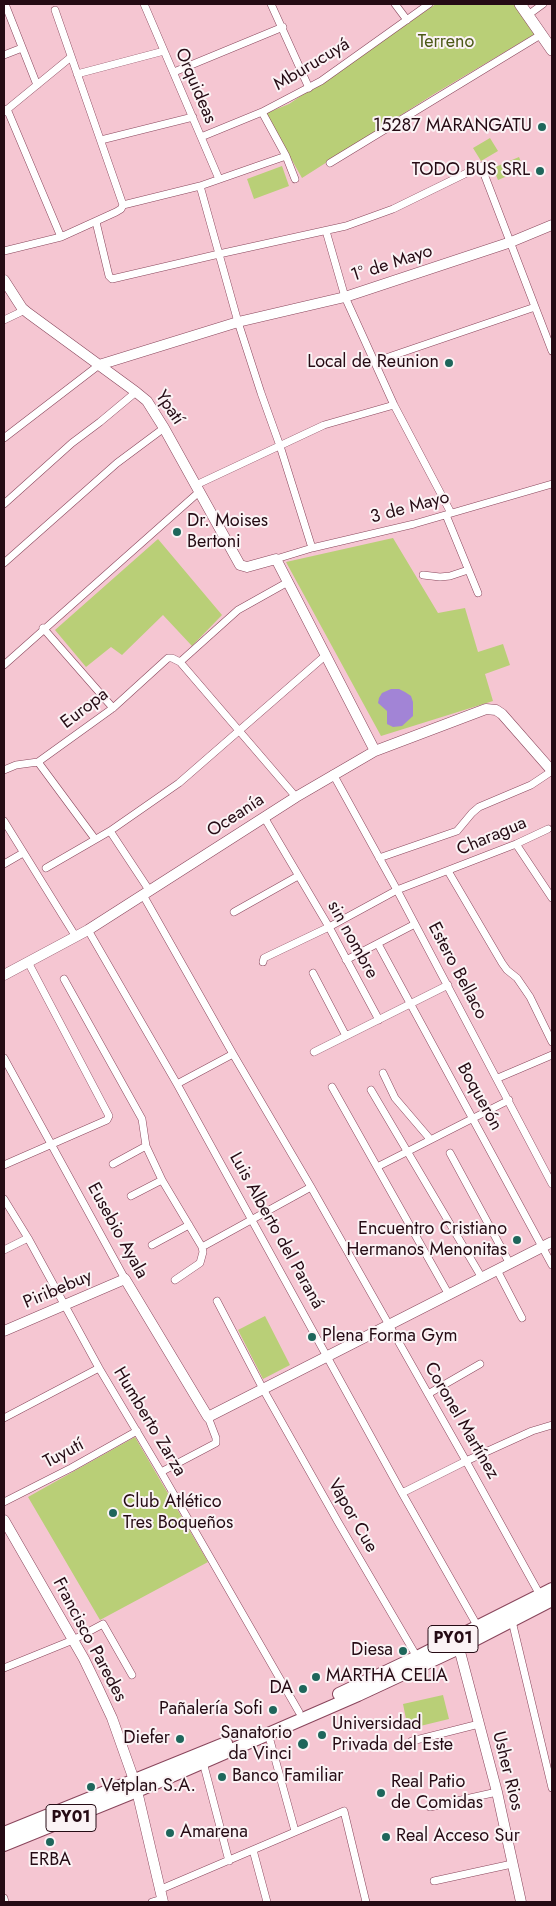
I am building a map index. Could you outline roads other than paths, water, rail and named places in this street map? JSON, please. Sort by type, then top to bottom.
[{"type":"highway","name":"PY01","points":[[4,1834],[203,1762],[358,1695],[512,1621],[546,1598],[552,1589]]},
{"type":"highway","name":"PY01","points":[[4,1845],[299,1712],[478,1627],[546,1598]]},
{"type":"main road","points":[[520,4],[552,50]]},
{"type":"street","points":[[5,4],[36,85]]},
{"type":"street","name":"Orquideas","points":[[144,4],[219,179]]},
{"type":"street","points":[[271,4],[309,88]]},
{"type":"street","points":[[395,4],[407,20]]},
{"type":"street","name":"Mburucuyá","points":[[201,137],[262,112],[321,81],[429,4]]},
{"type":"street","points":[[528,15],[543,4]]},
{"type":"street","points":[[55,10],[124,205]]},
{"type":"street","points":[[174,72],[283,27]]},
{"type":"street","points":[[330,163],[542,34]]},
{"type":"street","points":[[4,55],[22,48]]},
{"type":"street","points":[[77,74],[164,51]]},
{"type":"street","points":[[61,237],[5,111],[71,57]]},
{"type":"street","points":[[262,112],[296,179]]},
{"type":"street","points":[[101,140],[193,117]]},
{"type":"street","points":[[4,251],[61,237],[96,222],[121,209],[124,205],[200,186],[286,156]]},
{"type":"street","points":[[96,222],[109,276],[112,279],[346,226],[393,209],[481,166],[552,351]]},
{"type":"street","points":[[200,186],[238,322],[312,548]]},
{"type":"street","name":"1º de Mayo","points":[[99,365],[238,322],[345,297],[511,242],[552,226]]},
{"type":"street","points":[[326,231],[345,297],[394,405],[448,514],[478,593]]},
{"type":"street","name":"Ypatí","points":[[4,280],[24,310],[147,401],[240,565],[247,567],[276,559]]},
{"type":"street","points":[[374,362],[535,307]]},
{"type":"street","points":[[4,320],[24,310]]},
{"type":"street","points":[[4,438],[99,365]]},
{"type":"street","points":[[4,504],[72,443],[136,392]]},
{"type":"street","points":[[4,664],[197,488],[324,425],[394,405]]},
{"type":"street","points":[[4,563],[117,463],[164,428]]},
{"type":"street","name":"3 de Mayo","points":[[276,559],[312,548],[448,514],[552,484]]},
{"type":"street","points":[[276,559],[375,751]]},
{"type":"street","points":[[423,576],[450,576],[468,570]]},
{"type":"street","points":[[288,582],[238,610],[177,661],[296,797]]},
{"type":"street","points":[[43,628],[113,708]]},
{"type":"street","points":[[46,868],[110,831],[179,783],[240,732],[326,655]]},
{"type":"street","name":"Europa","points":[[4,770],[16,765],[38,762],[113,708],[168,658],[177,661]]},
{"type":"street","name":"Oceanía","points":[[4,975],[88,930],[333,774],[375,751],[486,709],[496,710],[502,714],[552,771]]},
{"type":"street","points":[[38,762],[95,840]]},
{"type":"street","points":[[379,858],[457,831],[479,807],[531,785],[552,771]]},
{"type":"street","name":"Estero Bellaco","points":[[333,774],[498,1078],[552,1184]]},
{"type":"street","name":"sin nombre","points":[[264,817],[329,927],[379,1020]]},
{"type":"street","points":[[4,821],[76,937]]},
{"type":"street","name":"Charagua","points":[[263,962],[264,958],[329,927],[397,890],[516,844],[548,829]]},
{"type":"street","name":"Coronel Martínez","points":[[110,831],[146,893],[233,1054],[546,1598]]},
{"type":"street","points":[[516,844],[552,898]]},
{"type":"street","points":[[4,864],[23,853]]},
{"type":"street","points":[[448,871],[506,970],[517,978],[530,997],[552,1042]]},
{"type":"street","points":[[234,912],[298,876]]},
{"type":"street","points":[[346,960],[415,924]]},
{"type":"street","name":"Luis Alberto del Paraná","points":[[88,930],[177,1084],[402,1493],[478,1627]]},
{"type":"street","name":"Boquerón","points":[[378,944],[552,1265]]},
{"type":"street","points":[[4,1165],[107,1120],[109,1116],[28,962]]},
{"type":"street","points":[[313,974],[346,1036]]},
{"type":"street","points":[[64,979],[142,1119],[146,1146],[162,1180],[202,1247],[200,1263],[175,1280]]},
{"type":"street","points":[[314,1052],[448,985]]},
{"type":"street","points":[[177,1084],[233,1054]]},
{"type":"street","points":[[498,1078],[552,1055]]},
{"type":"street","name":"Eusebio Ayala","points":[[4,1058],[125,1279],[208,1418]]},
{"type":"street","points":[[383,1073],[395,1098],[430,1140]]},
{"type":"street","points":[[332,1087],[449,1295]]},
{"type":"street","points":[[371,1090],[482,1278]]},
{"type":"street","points":[[377,1167],[509,1100]]},
{"type":"street","points":[[113,1164],[146,1146]]},
{"type":"street","points":[[450,1153],[510,1264]]},
{"type":"street","points":[[131,1196],[162,1180]]},
{"type":"street","points":[[202,1247],[311,1187]]},
{"type":"street","name":"Humberto Zarza","points":[[4,1199],[28,1238],[99,1368],[299,1712]]},
{"type":"street","points":[[152,1245],[189,1225]]},
{"type":"street","points":[[4,1250],[28,1238]]},
{"type":"street","points":[[161,1472],[216,1443],[216,1438],[208,1418],[262,1388],[389,1326],[552,1242]]},
{"type":"street","points":[[497,1270],[522,1318]]},
{"type":"street","name":"Piribebuy","points":[[4,1330],[125,1279]]},
{"type":"street","name":"Vapor Cue","points":[[217,1301],[262,1388],[417,1657]]},
{"type":"street","points":[[428,1394],[480,1364]]},
{"type":"street","points":[[4,1418],[99,1368]]},
{"type":"street","points":[[402,1493],[532,1431],[552,1425]]},
{"type":"street","name":"Tuyutí","points":[[4,1502],[71,1468],[137,1431]]},
{"type":"street","name":"Francisco Paredes","points":[[4,1520],[95,1681],[112,1718],[136,1785],[159,1898]]},
{"type":"street","points":[[512,1621],[551,1777],[552,1788]]},
{"type":"street","points":[[4,1668],[72,1640],[103,1624],[132,1675]]},
{"type":"street","name":"Usher Rios","points":[[459,1648],[497,1792],[520,1902]]},
{"type":"street","points":[[412,1741],[479,1724]]},
{"type":"street","points":[[268,1733],[295,1832]]},
{"type":"street","points":[[203,1762],[229,1861]]},
{"type":"street","points":[[430,1807],[497,1792]]},
{"type":"street","points":[[159,1898],[229,1861],[344,1811],[366,1902]]},
{"type":"street","points":[[253,1850],[267,1902]]},
{"type":"street","points":[[434,1881],[512,1864]]},
{"type":"street","points":[[4,1898],[5,1902]]},
{"type":"place","name":"15287 MARANGATU","points":[[542,127]]},
{"type":"place","name":"TODO BUS SRL","points":[[540,171]]},
{"type":"place","name":"Local de Reunion","points":[[449,363]]},
{"type":"place","name":"Dr. Moises Bertoni","points":[[177,532]]},
{"type":"place","name":"Encuentro Cristiano Hermanos Menonitas","points":[[517,1240]]},
{"type":"place","name":"Plena Forma Gym","points":[[312,1337]]},
{"type":"place","name":"Club Atlético Tres Boqueños","points":[[113,1513]]},
{"type":"place","name":"Diesa","points":[[403,1651]]},
{"type":"place","name":"MARTHA CELIA","points":[[316,1677]]},
{"type":"place","name":"DA","points":[[303,1689]]},
{"type":"place","name":"Pañalería Sofi","points":[[273,1710]]},
{"type":"place","name":"Universidad Privada del Este","points":[[322,1735]]},
{"type":"place","name":"Diefer","points":[[180,1739]]},
{"type":"place","name":"Sanatorio da Vinci","points":[[303,1744]]},
{"type":"place","name":"Banco Familiar","points":[[222,1777]]},
{"type":"place","name":"Vetplan S.A.","points":[[91,1787]]},
{"type":"place","name":"Real Patio de Comidas","points":[[381,1793]]},
{"type":"place","name":"Amarena","points":[[170,1833]]},
{"type":"place","name":"Real Acceso Sur","points":[[386,1837]]},
{"type":"place","name":"ERBA","points":[[50,1842]]},
{"type":"park label","name":"Terreno","points":[[446,43]]}]
